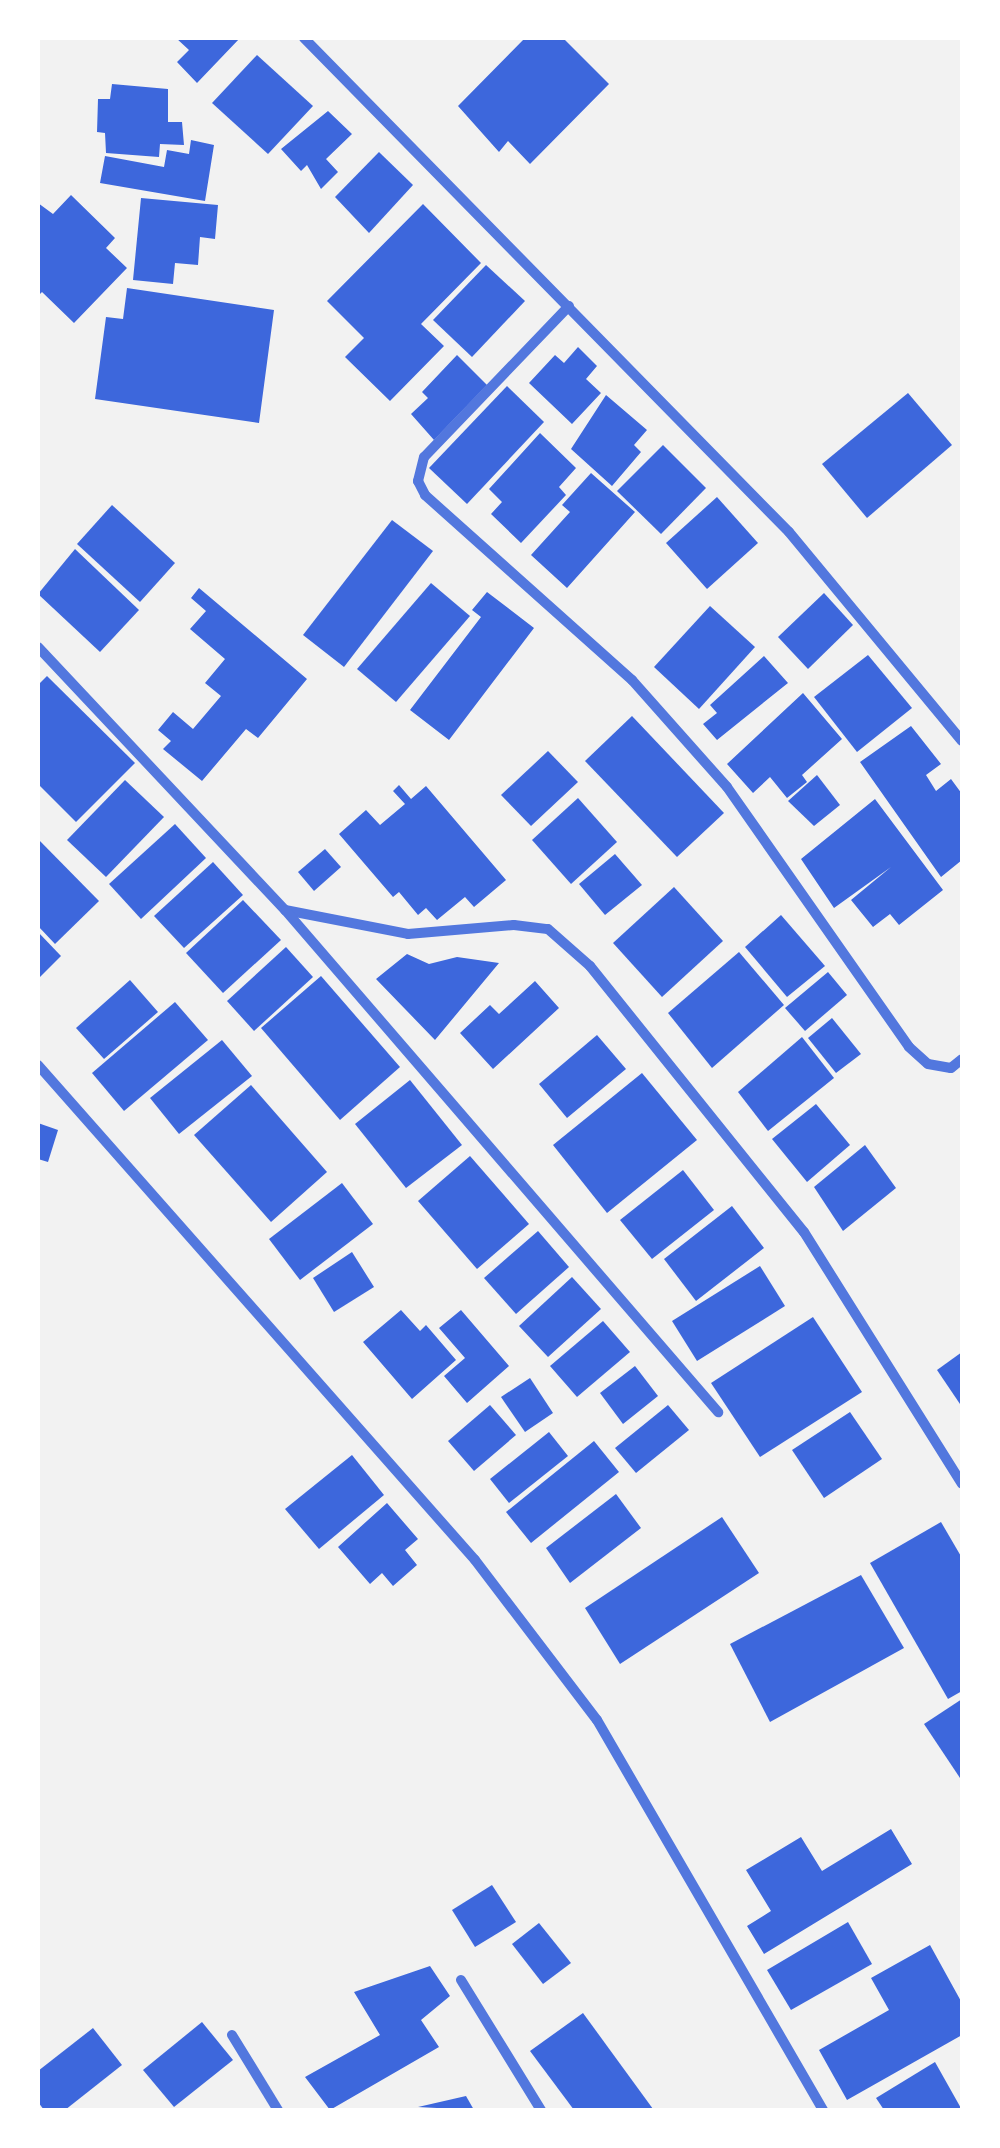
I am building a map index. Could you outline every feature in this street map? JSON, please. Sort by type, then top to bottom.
[{"type":"street","points":[[304,38],[789,532],[962,741]]},
{"type":"street","points":[[569,306],[424,457],[418,480],[424,495],[632,680],[727,787],[909,1047],[928,1064],[951,1068],[962,1060]]},
{"type":"street","points":[[38,647],[285,910],[718,1412]]},
{"type":"street","points":[[285,910],[408,934],[514,925],[548,929],[590,966],[804,1232],[962,1484]]},
{"type":"street","points":[[38,1066],[475,1560],[597,1720],[823,2110]]},
{"type":"street","points":[[460,1980],[541,2110]]},
{"type":"street","points":[[232,2035],[278,2110]]},
{"type":"building","points":[[176,38],[240,38],[197,83],[177,62],[189,50]]},
{"type":"building","points":[[525,38],[563,38],[609,84],[530,164],[508,141],[499,152],[458,106]]},
{"type":"building","points":[[257,55],[313,106],[268,154],[212,103]]},
{"type":"building","points":[[112,84],[168,89],[168,122],[182,122],[184,145],[160,144],[159,157],[106,153],[105,133],[97,132],[98,99],[110,99]]},
{"type":"building","points":[[328,111],[352,134],[326,159],[338,172],[321,189],[307,165],[301,171],[281,149]]},
{"type":"building","points":[[191,140],[214,145],[205,201],[100,183],[105,156],[164,167],[167,150],[189,154]]},
{"type":"building","points":[[379,152],[413,185],[369,233],[335,197]]},
{"type":"building","points":[[71,195],[115,238],[106,248],[127,268],[74,323],[42,292],[38,296],[38,203],[53,214]]},
{"type":"building","points":[[141,198],[218,205],[215,239],[200,237],[198,265],[175,263],[173,284],[133,280]]},
{"type":"building","points":[[423,204],[481,263],[421,324],[444,346],[390,401],[345,357],[364,338],[327,301]]},
{"type":"building","points":[[486,265],[525,301],[472,357],[433,320]]},
{"type":"building","points":[[127,288],[274,310],[259,423],[95,399],[106,317],[123,319]]},
{"type":"building","points":[[578,347],[597,366],[586,379],[601,393],[572,424],[529,383],[555,355],[564,363]]},
{"type":"building","points":[[457,355],[487,385],[434,440],[411,414],[428,398],[422,392]]},
{"type":"building","points":[[507,386],[544,422],[467,504],[429,468]]},
{"type":"building","points":[[908,393],[952,445],[867,518],[822,464]]},
{"type":"building","points":[[606,395],[647,430],[634,445],[641,452],[612,486],[571,449]]},
{"type":"building","points":[[540,433],[576,468],[559,487],[566,495],[521,543],[491,514],[502,502],[489,489]]},
{"type":"building","points":[[663,445],[706,488],[661,534],[617,491]]},
{"type":"building","points":[[591,473],[635,512],[567,588],[531,555],[570,512],[562,505]]},
{"type":"building","points":[[717,497],[758,543],[707,589],[666,543]]},
{"type":"building","points":[[112,505],[175,563],[140,602],[77,544]]},
{"type":"building","points":[[392,520],[433,551],[344,667],[303,635]]},
{"type":"building","points":[[75,549],[139,610],[100,652],[38,594]]},
{"type":"building","points":[[431,583],[470,616],[396,702],[357,669]]},
{"type":"building","points":[[199,588],[307,679],[258,738],[246,729],[202,781],[163,749],[171,741],[158,730],[173,712],[193,729],[221,696],[205,683],[225,659],[190,629],[206,611],[191,598]]},
{"type":"building","points":[[487,592],[534,628],[449,740],[410,710],[481,617],[472,610]]},
{"type":"building","points":[[824,593],[853,625],[808,669],[778,637]]},
{"type":"building","points":[[710,606],[755,647],[699,709],[654,667]]},
{"type":"building","points":[[868,655],[912,708],[857,752],[814,697]]},
{"type":"building","points":[[764,656],[788,683],[717,740],[703,724],[717,713],[710,705]]},
{"type":"building","points":[[47,676],[135,763],[76,822],[38,784],[38,685]]},
{"type":"building","points":[[803,693],[842,739],[802,775],[807,782],[787,798],[770,777],[753,793],[727,764]]},
{"type":"building","points":[[632,716],[724,813],[677,857],[585,761]]},
{"type":"building","points":[[911,726],[941,764],[926,775],[936,791],[951,779],[962,794],[962,860],[941,877],[860,762]]},
{"type":"building","points":[[548,751],[578,782],[531,826],[501,795]]},
{"type":"building","points":[[817,775],[840,805],[814,826],[788,801]]},
{"type":"building","points":[[125,780],[164,817],[106,877],[67,840]]},
{"type":"building","points":[[399,785],[411,799],[426,786],[506,880],[474,907],[465,897],[437,920],[426,908],[418,915],[399,892],[393,897],[339,834],[366,810],[380,825],[405,804],[393,791]]},
{"type":"building","points":[[578,798],[617,842],[571,884],[532,840]]},
{"type":"building","points":[[875,799],[943,890],[899,925],[890,914],[873,927],[851,900],[891,867],[834,908],[801,859]]},
{"type":"building","points":[[175,824],[206,858],[141,919],[109,884]]},
{"type":"building","points":[[38,839],[99,901],[55,944],[38,926]]},
{"type":"building","points":[[325,849],[341,867],[314,891],[298,872]]},
{"type":"building","points":[[615,854],[642,885],[605,915],[579,884]]},
{"type":"building","points":[[213,862],[243,895],[184,948],[154,916]]},
{"type":"building","points":[[674,887],[723,941],[662,997],[613,943]]},
{"type":"building","points":[[243,900],[281,940],[223,993],[186,953]]},
{"type":"building","points":[[781,915],[825,966],[787,997],[745,947]]},
{"type":"building","points":[[38,932],[61,956],[38,979]]},
{"type":"building","points":[[286,947],[313,977],[254,1031],[227,1001]]},
{"type":"building","points":[[739,952],[784,1005],[712,1068],[668,1013]]},
{"type":"building","points":[[407,954],[429,964],[457,957],[499,963],[435,1040],[376,979]]},
{"type":"building","points":[[828,972],[847,995],[805,1031],[785,1008]]},
{"type":"building","points":[[321,976],[400,1067],[340,1120],[261,1028]]},
{"type":"building","points":[[130,980],[158,1012],[104,1059],[76,1028]]},
{"type":"building","points":[[535,981],[559,1008],[493,1069],[460,1033],[490,1005],[499,1014]]},
{"type":"building","points":[[175,1002],[208,1040],[124,1111],[92,1073]]},
{"type":"building","points":[[832,1018],[861,1054],[836,1073],[808,1038]]},
{"type":"building","points":[[597,1035],[626,1069],[567,1118],[539,1084]]},
{"type":"building","points":[[802,1037],[834,1078],[768,1131],[738,1092]]},
{"type":"building","points":[[222,1040],[252,1076],[179,1134],[150,1098]]},
{"type":"building","points":[[642,1073],[697,1140],[607,1213],[553,1145]]},
{"type":"building","points":[[410,1080],[462,1145],[406,1188],[355,1124]]},
{"type":"building","points":[[251,1085],[327,1172],[271,1222],[194,1135]]},
{"type":"building","points":[[816,1104],[850,1145],[807,1182],[772,1139]]},
{"type":"building","points":[[38,1123],[58,1130],[48,1162],[38,1159]]},
{"type":"building","points":[[865,1145],[896,1188],[843,1231],[814,1187]]},
{"type":"building","points":[[470,1156],[529,1224],[477,1269],[418,1201]]},
{"type":"building","points":[[683,1170],[714,1210],[652,1259],[620,1220]]},
{"type":"building","points":[[342,1183],[373,1224],[300,1280],[269,1239]]},
{"type":"building","points":[[732,1206],[764,1248],[696,1301],[664,1259]]},
{"type":"building","points":[[538,1231],[569,1267],[516,1314],[484,1278]]},
{"type":"building","points":[[352,1252],[374,1287],[334,1312],[313,1278]]},
{"type":"building","points":[[760,1266],[785,1306],[697,1361],[672,1321]]},
{"type":"building","points":[[572,1277],[601,1309],[548,1357],[519,1326]]},
{"type":"building","points":[[401,1310],[420,1331],[426,1325],[456,1360],[412,1399],[363,1342]]},
{"type":"building","points":[[461,1310],[509,1366],[467,1403],[444,1376],[465,1358],[439,1328]]},
{"type":"building","points":[[813,1317],[862,1392],[760,1457],[711,1383]]},
{"type":"building","points":[[603,1321],[630,1352],[577,1397],[550,1366]]},
{"type":"building","points":[[962,1352],[962,1407],[937,1370]]},
{"type":"building","points":[[635,1366],[658,1396],[623,1424],[600,1393]]},
{"type":"building","points":[[530,1378],[553,1413],[525,1432],[501,1397]]},
{"type":"building","points":[[490,1405],[516,1435],[474,1471],[448,1441]]},
{"type":"building","points":[[668,1405],[689,1430],[636,1473],[615,1448]]},
{"type":"building","points":[[850,1412],[882,1459],[824,1498],[792,1450]]},
{"type":"building","points":[[549,1432],[568,1456],[509,1503],[490,1479]]},
{"type":"building","points":[[594,1441],[619,1472],[531,1543],[506,1512]]},
{"type":"building","points":[[352,1455],[384,1495],[319,1549],[285,1509]]},
{"type":"building","points":[[616,1494],[641,1528],[570,1583],[546,1548]]},
{"type":"building","points":[[387,1503],[418,1539],[405,1550],[417,1565],[393,1586],[382,1573],[370,1584],[338,1547]]},
{"type":"building","points":[[722,1517],[759,1573],[620,1664],[585,1608]]},
{"type":"building","points":[[941,1522],[962,1558],[962,1691],[948,1699],[870,1563]]},
{"type":"building","points":[[861,1575],[904,1648],[770,1722],[730,1644]]},
{"type":"building","points":[[962,1699],[962,1781],[924,1724]]},
{"type":"building","points":[[891,1829],[912,1864],[764,1954],[747,1926],[771,1911],[746,1870],[801,1837],[822,1871]]},
{"type":"building","points":[[492,1885],[516,1922],[475,1947],[452,1910]]},
{"type":"building","points":[[848,1922],[872,1964],[791,2010],[767,1970]]},
{"type":"building","points":[[539,1923],[571,1963],[543,1984],[512,1944]]},
{"type":"building","points":[[930,1945],[962,2003],[962,2035],[847,2100],[819,2050],[889,2010],[871,1978]]},
{"type":"building","points":[[430,1966],[450,1996],[421,2020],[439,2047],[330,2110],[305,2077],[380,2035],[354,1992]]},
{"type":"building","points":[[583,2013],[653,2109],[574,2110],[530,2051]]},
{"type":"building","points":[[202,2022],[233,2060],[174,2107],[143,2070]]},
{"type":"building","points":[[93,2028],[122,2065],[65,2110],[44,2110],[38,2102],[38,2071]]},
{"type":"building","points":[[935,2062],[962,2110],[884,2110],[876,2098]]},
{"type":"building","points":[[466,2096],[474,2110],[418,2107]]}]
